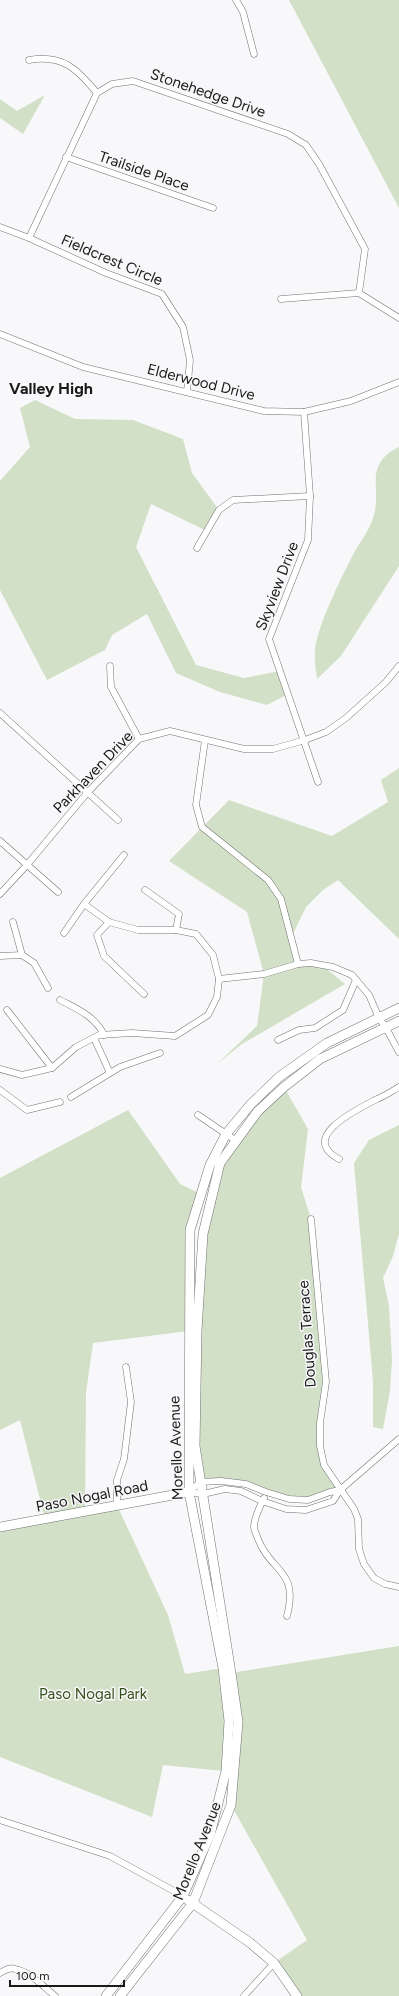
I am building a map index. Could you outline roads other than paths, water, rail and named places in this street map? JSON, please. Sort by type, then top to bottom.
[{"type":"street","points":[[236,0],[243,12],[254,54]]},
{"type":"street","points":[[29,60],[40,58],[52,59],[65,64],[77,70],[97,93],[29,238]]},
{"type":"street","name":"Stonehedge Drive","points":[[97,93],[112,84],[133,81],[288,134],[306,145],[319,164],[364,249],[364,270],[359,293]]},
{"type":"street","name":"Trailside Place","points":[[66,157],[213,208]]},
{"type":"street","name":"Fieldcrest Circle","points":[[0,227],[29,238],[106,273],[162,294],[183,327],[190,360],[187,392]]},
{"type":"street","points":[[281,299],[359,293],[399,318]]},
{"type":"street","name":"Elderwood Drive","points":[[0,334],[83,367],[264,411],[304,412],[351,401],[399,382]]},
{"type":"street","name":"Skyview Drive","points":[[304,412],[310,496],[308,540],[269,639],[305,740],[318,782]]},
{"type":"street","points":[[197,548],[219,510],[234,500],[310,496]]},
{"type":"street","points":[[110,666],[111,687],[140,739]]},
{"type":"street","name":"Parkhaven Drive","points":[[0,894],[26,866],[87,793],[140,739],[170,731],[244,749],[273,749],[305,740],[326,732],[346,718],[386,682],[399,666]]},
{"type":"street","points":[[0,713],[118,820]]},
{"type":"street","points":[[205,740],[196,805],[202,827],[268,880],[281,899],[298,964]]},
{"type":"street","points":[[0,841],[26,866],[58,892]]},
{"type":"street","points":[[64,933],[84,904],[124,855]]},
{"type":"street","points":[[145,890],[179,914],[176,930]]},
{"type":"street","points":[[0,1069],[22,1076],[52,1068],[76,1047],[94,1038],[104,1035],[132,1034],[175,1036],[208,1015],[217,997],[218,979],[213,955],[196,934],[176,930],[138,930],[109,922],[84,904]]},
{"type":"street","points":[[13,922],[22,955]]},
{"type":"street","points":[[109,922],[97,935],[104,956],[144,994]]},
{"type":"street","points":[[0,956],[22,955],[34,963],[48,988]]},
{"type":"street","points":[[218,979],[264,974],[298,964],[311,963],[333,967],[352,975],[369,995],[379,1018],[399,1052]]},
{"type":"street","points":[[278,1040],[299,1030],[315,1028],[343,1010],[356,980]]},
{"type":"street","points":[[60,1000],[87,1015],[100,1025],[104,1035]]},
{"type":"street","name":"Morello Avenue","points":[[106,1996],[183,1896],[210,1835],[226,1771],[229,1721],[223,1668],[189,1492],[190,1230],[210,1165],[226,1134],[251,1104],[278,1077],[327,1043],[399,1008]]},
{"type":"street","points":[[7,1010],[52,1068]]},
{"type":"street","name":"Morello Avenue","points":[[120,1996],[193,1904],[231,1805],[238,1722],[203,1494],[194,1446],[197,1331],[203,1234],[220,1163],[235,1140],[258,1110],[320,1059],[399,1021]]},
{"type":"street","points":[[94,1038],[110,1073]]},
{"type":"street","points":[[71,1097],[120,1067],[160,1053]]},
{"type":"street","points":[[339,1159],[331,1155],[325,1144],[325,1140],[331,1129],[346,1115],[399,1087]]},
{"type":"street","points":[[0,1090],[27,1110],[60,1102]]},
{"type":"street","points":[[198,1115],[235,1140]]},
{"type":"street","name":"Douglas Terrace","points":[[311,1219],[326,1382],[320,1424],[320,1446],[324,1465],[354,1509],[358,1519],[359,1549],[364,1564],[374,1578],[385,1584],[399,1587]]},
{"type":"street","points":[[117,1506],[117,1480],[124,1459],[131,1402],[126,1367]]},
{"type":"street","points":[[189,1492],[203,1494],[225,1489],[241,1491],[262,1501],[286,1508],[306,1510],[333,1501],[340,1490],[380,1453],[399,1439]]},
{"type":"street","points":[[189,1492],[200,1482],[221,1481],[246,1484],[289,1499],[308,1500],[340,1490]]},
{"type":"street","name":"Paso Nogal Road","points":[[0,1527],[189,1492]]},
{"type":"street","points":[[266,1492],[255,1519],[254,1528],[260,1544],[285,1576],[290,1588],[291,1600],[287,1616]]},
{"type":"street","points":[[0,1820],[110,1856],[183,1896],[249,1942],[274,1963],[297,1996]]},
{"type":"street","points":[[244,1996],[274,1963]]},
{"type":"street","points":[[0,1973],[7,1969],[16,1968],[28,1975],[55,1996]]},
{"type":"district","name":"Valley High","points":[[51,388]]},
{"type":"park label","name":"Paso Nogal Park","points":[[93,1694]]}]
